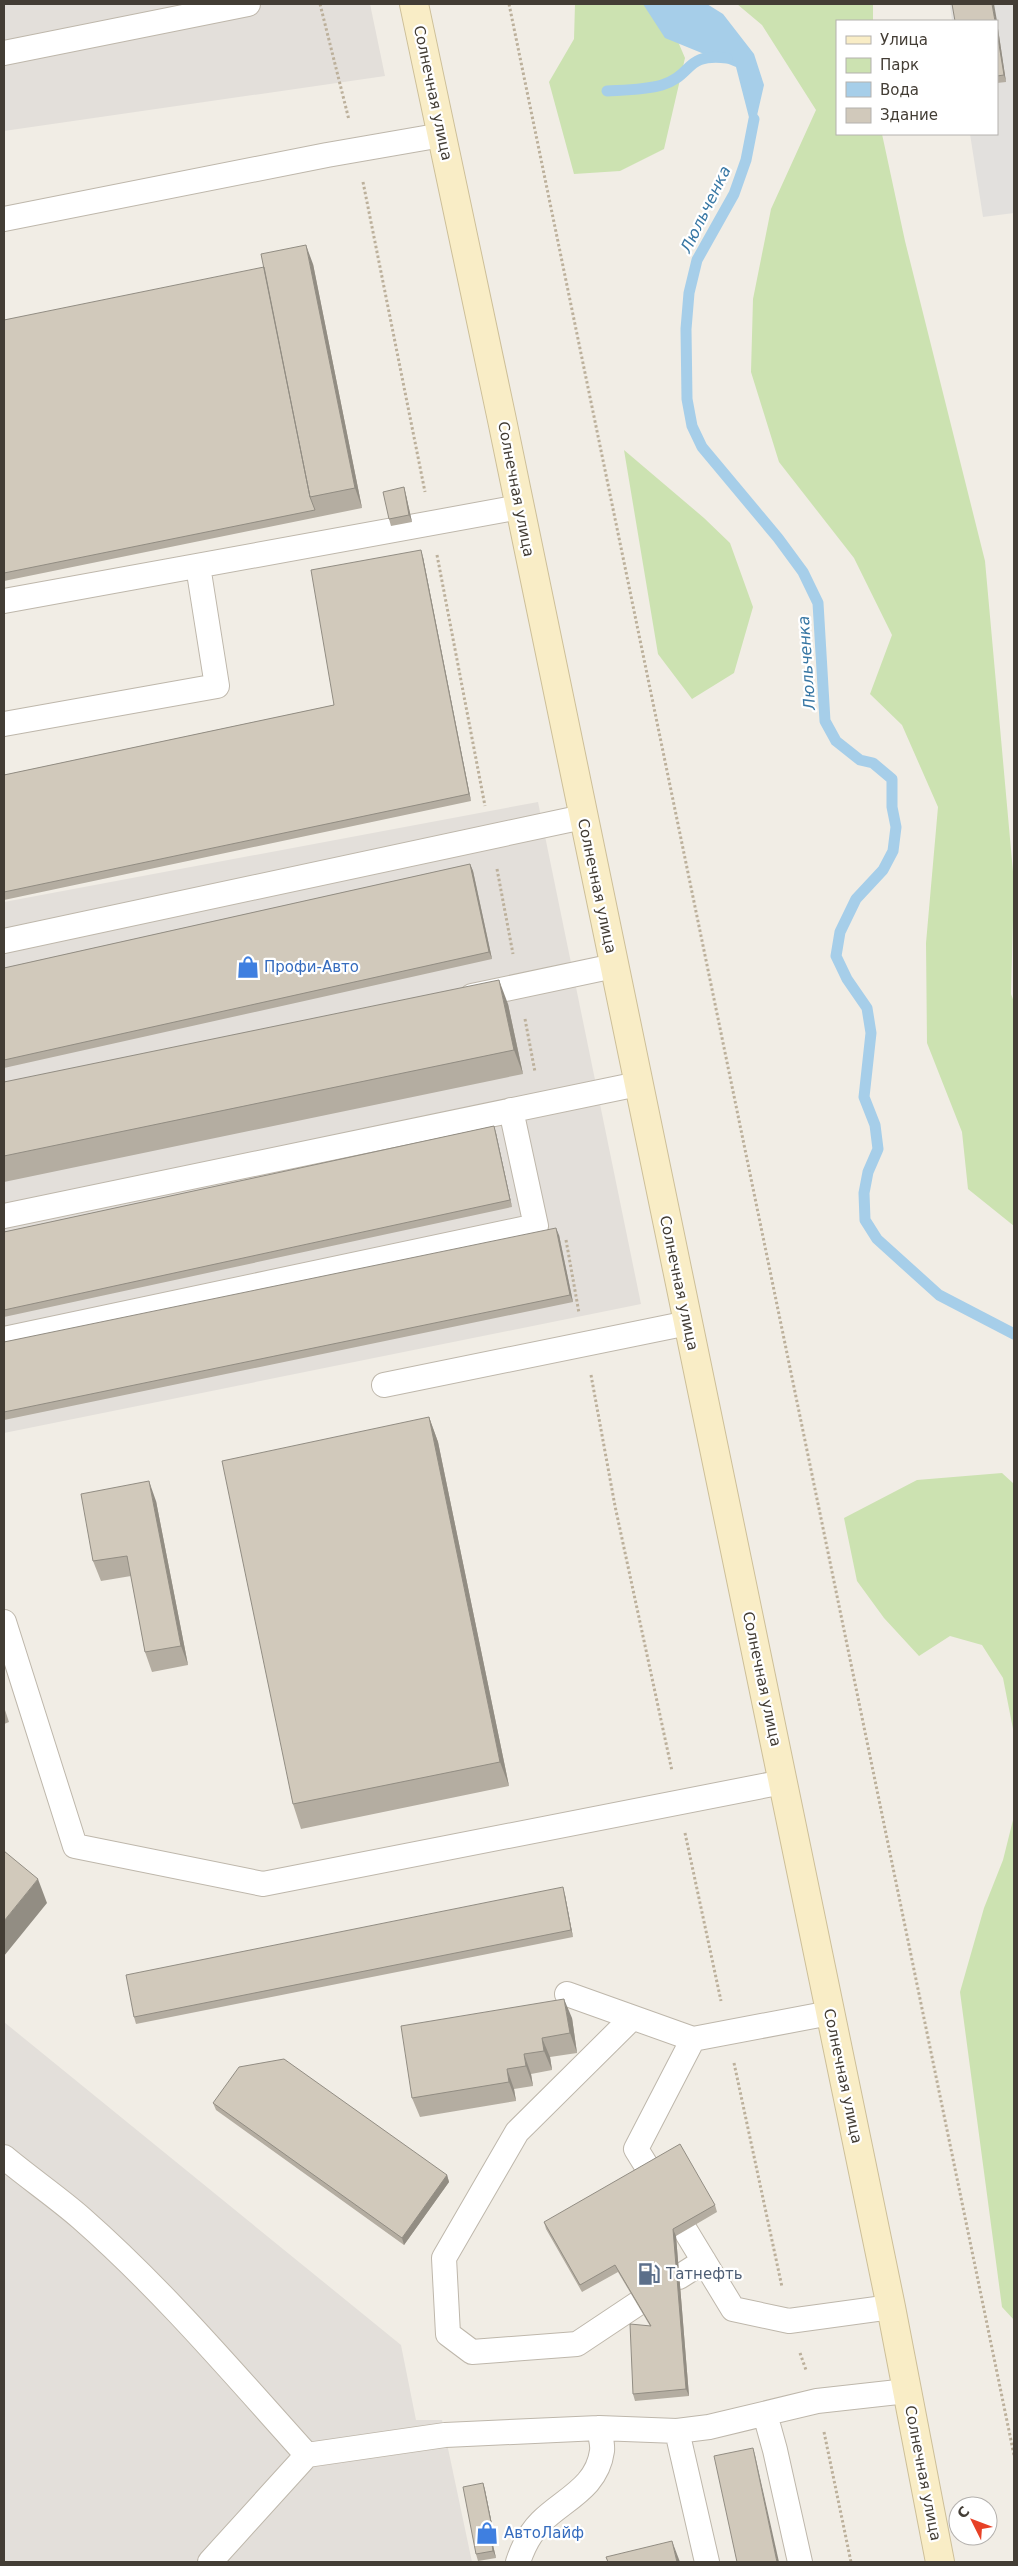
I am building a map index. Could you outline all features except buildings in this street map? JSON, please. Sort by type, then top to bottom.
[{"type":"main road","name":"Солнечная улица","points":[[414,4],[520,507],[891,2307],[940,2562]]},
{"type":"lane","points":[[4,53],[248,4]]},
{"type":"lane","points":[[4,219],[317,157],[356,152],[442,135]]},
{"type":"lane","points":[[4,601],[520,507]]},
{"type":"lane","points":[[4,724],[217,686],[198,566]]},
{"type":"lane","points":[[4,941],[583,817]]},
{"type":"lane","points":[[451,1000],[614,966]]},
{"type":"lane","points":[[4,1216],[638,1084]]},
{"type":"lane","points":[[4,1339],[536,1226],[511,1110]]},
{"type":"lane","points":[[384,1385],[688,1323]]},
{"type":"lane","points":[[4,1622],[75,1846],[263,1884],[783,1782]]},
{"type":"lane","points":[[567,1994],[693,2039],[830,2013]]},
{"type":"lane","points":[[632,2018],[517,2132],[444,2258],[448,2334],[472,2352],[577,2344],[637,2304]]},
{"type":"lane","points":[[649,2170],[636,2149],[693,2039]]},
{"type":"lane","points":[[4,2157],[81,2218],[139,2274],[179,2314],[307,2455]]},
{"type":"lane","points":[[685,2230],[733,2309],[789,2320],[891,2307]]},
{"type":"lane","points":[[679,2277],[704,2261]]},
{"type":"lane","points":[[210,2562],[307,2455],[444,2436],[599,2428],[678,2431],[709,2427],[817,2401],[907,2391]]},
{"type":"lane","points":[[765,2414],[776,2450],[800,2562]]},
{"type":"lane","points":[[518,2562],[522,2549],[541,2522],[574,2497],[591,2480],[599,2465],[602,2449],[599,2428]]},
{"type":"lane","points":[[678,2431],[707,2562]]},
{"type":"path","points":[[320,4],[356,152],[431,523],[540,1104]]},
{"type":"path","points":[[509,4],[1014,2455]]},
{"type":"path","points":[[566,1239],[615,1506],[789,2320],[817,2401],[851,2562]]},
{"type":"shaded area","points":[[4,4],[370,4],[385,76],[4,131]]},
{"type":"shaded area","points":[[950,4],[1014,4],[1014,213],[983,217],[970,135],[998,135],[998,20],[952,20]]},
{"type":"shaded area","points":[[538,802],[641,1304],[4,1433],[4,902]]},
{"type":"shaded area","points":[[4,2022],[401,2345],[416,2420],[442,2420],[472,2562],[4,2562]]},
{"type":"green space","points":[[575,4],[662,4],[685,58],[664,149],[620,171],[574,174],[549,82],[574,39]]},
{"type":"green space","points":[[737,4],[873,4],[873,20],[836,20],[836,135],[882,135],[905,241],[985,561],[1014,883],[1011,994],[1014,1002],[1014,1226],[968,1189],[962,1132],[927,1043],[926,943],[938,807],[902,725],[870,694],[892,635],[854,558],[779,462],[751,372],[753,299],[771,209],[816,110],[762,25]]},
{"type":"green space","points":[[624,450],[704,518],[730,543],[753,607],[734,673],[692,699],[658,654]]},
{"type":"green space","points":[[1002,1473],[1014,1484],[1014,2320],[1002,2307],[960,1992],[984,1908],[1003,1860],[1013,1820],[1013,1729],[1003,1678],[982,1645],[950,1636],[919,1656],[884,1618],[857,1581],[844,1518],[917,1480]]},
{"type":"water","points":[[643,4],[707,4],[723,14],[754,54],[764,85],[753,133],[736,67],[665,38]]},
{"type":"waterway","points":[[607,91],[655,87],[672,81],[690,66],[703,59],[713,57],[727,58]]},
{"type":"waterway","name":"Люльченка","points":[[754,119],[746,160],[734,194],[697,260],[689,293],[686,329],[687,399],[692,426],[702,447],[778,538],[803,572],[818,603],[825,721],[836,741],[860,760],[873,763],[892,779],[892,807],[896,827],[893,851],[883,870],[856,899],[840,932],[836,956],[847,979],[867,1008],[871,1033],[864,1097],[875,1125],[878,1149],[868,1172],[864,1193],[865,1220],[877,1239],[939,1295],[1014,1334]]},
{"type":"place","name":"Профи-Авто","points":[[248,967]]},
{"type":"place","name":"Татнефть","points":[[649,2274]]},
{"type":"place","name":"АвтоЛайф","points":[[487,2533]]}]
